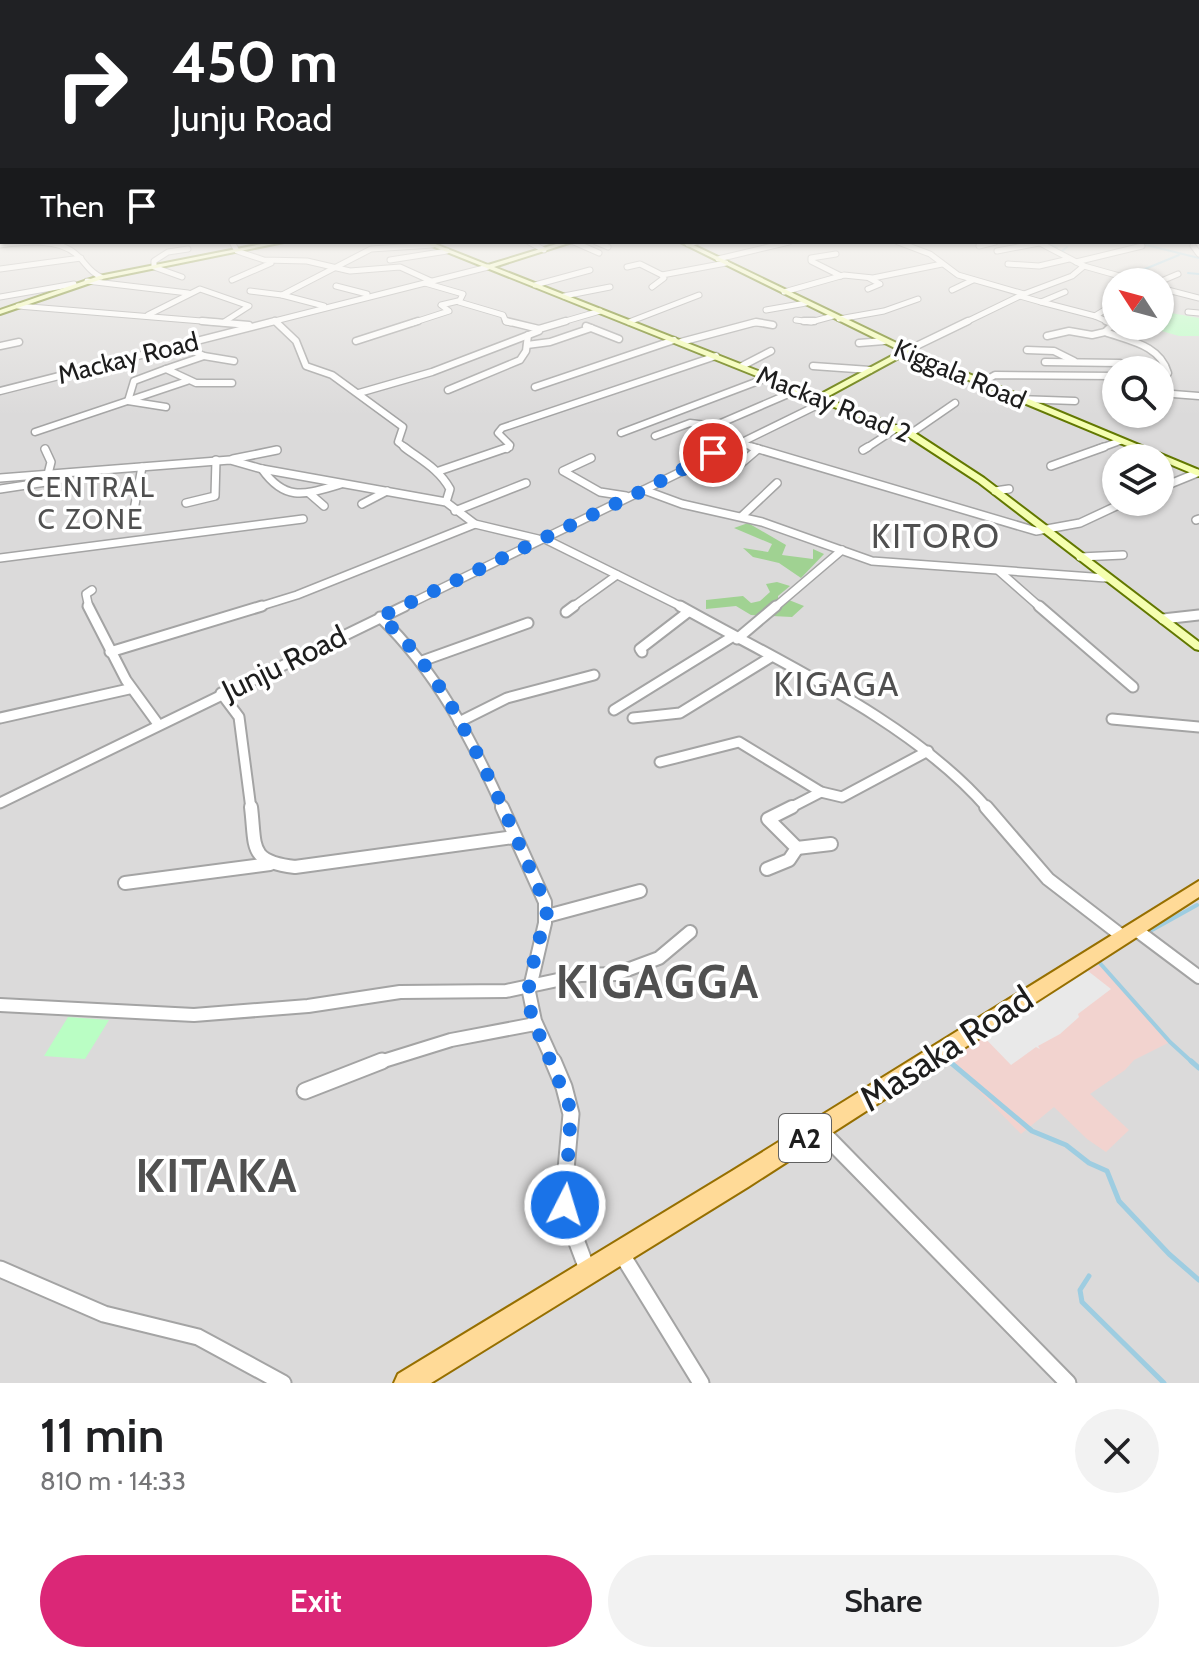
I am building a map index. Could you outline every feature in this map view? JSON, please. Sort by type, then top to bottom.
[{"type":"main road","name":"Masaka Road","points":[[407,1383],[819,1129],[1199,888]]},
{"type":"street","points":[[0,297],[54,288]]},
{"type":"street","points":[[0,312],[65,288]]},
{"type":"street","points":[[142,288],[188,293]]},
{"type":"street","points":[[282,295],[297,288]]},
{"type":"street","points":[[340,288],[378,295]]},
{"type":"street","name":"Mackay Road","points":[[0,391],[407,288]]},
{"type":"street","points":[[444,288],[463,294],[458,301]]},
{"type":"street","name":"Mackay Road 2","points":[[542,288],[910,434],[995,491],[1199,647]]},
{"type":"street","points":[[564,296],[607,288]]},
{"type":"street","name":"Kiggala Road","points":[[775,288],[906,351],[1198,473]]},
{"type":"street","points":[[784,292],[800,288]]},
{"type":"street","points":[[952,290],[957,288]]},
{"type":"street","points":[[998,288],[1102,319]]},
{"type":"street","name":"Junju Road","points":[[0,803],[644,490],[824,398],[906,351],[1042,288]]},
{"type":"street","points":[[148,315],[188,293],[202,289],[249,306],[224,322]]},
{"type":"street","points":[[1174,290],[1199,298]]},
{"type":"street","points":[[250,291],[282,295],[329,307]]},
{"type":"street","points":[[1041,302],[1065,292]]},
{"type":"street","points":[[629,322],[699,295]]},
{"type":"street","points":[[796,320],[811,322],[884,311],[918,299]]},
{"type":"street","points":[[356,341],[449,311],[441,305],[458,301],[506,316],[507,322],[542,329]]},
{"type":"street","points":[[766,310],[806,303]]},
{"type":"street","points":[[18,306],[256,325]]},
{"type":"street","points":[[359,393],[432,372],[542,329],[600,311]]},
{"type":"street","points":[[1095,316],[1102,312]]},
{"type":"street","points":[[1188,312],[1199,313]]},
{"type":"street","points":[[275,321],[297,340],[303,349],[306,366],[327,373],[359,393],[403,427],[398,442],[439,471],[450,489],[446,502]]},
{"type":"street","points":[[572,321],[619,339]]},
{"type":"street","points":[[535,387],[677,341],[756,322],[773,325]]},
{"type":"street","points":[[527,345],[550,342],[591,328]]},
{"type":"street","points":[[1047,336],[1069,331],[1092,335],[1102,333]]},
{"type":"street","points":[[448,390],[520,360],[528,335]]},
{"type":"street","points":[[1125,340],[1161,356]]},
{"type":"street","points":[[859,343],[884,341]]},
{"type":"street","points":[[0,346],[19,342]]},
{"type":"street","points":[[180,345],[204,356],[234,361]]},
{"type":"street","points":[[1027,350],[1054,351],[1077,362]]},
{"type":"street","points":[[742,366],[771,351]]},
{"type":"street","points":[[128,401],[134,381],[204,356]]},
{"type":"street","points":[[439,471],[507,449],[510,445],[498,433],[502,428],[716,356]]},
{"type":"street","points":[[1045,362],[1102,363]]},
{"type":"street","points":[[102,374],[105,364]]},
{"type":"street","points":[[813,366],[870,370]]},
{"type":"street","points":[[166,369],[187,381]]},
{"type":"street","points":[[981,383],[995,375],[1102,376]]},
{"type":"street","points":[[621,433],[769,377]]},
{"type":"street","points":[[35,432],[187,381],[232,383]]},
{"type":"street","points":[[655,436],[687,423],[706,428],[714,426],[800,389]]},
{"type":"street","points":[[1174,394],[1199,396]]},
{"type":"street","points":[[1018,399],[1075,401]]},
{"type":"street","points":[[128,401],[166,407]]},
{"type":"street","points":[[910,434],[955,403]]},
{"type":"street","points":[[863,450],[897,428]]},
{"type":"street","points":[[1051,466],[1120,441]]},
{"type":"street","points":[[737,442],[933,503],[1036,531],[1080,523],[1102,513]]},
{"type":"street","points":[[0,489],[46,482],[51,462],[45,449]]},
{"type":"street","points":[[737,467],[758,449]]},
{"type":"street","points":[[0,478],[230,460],[277,450]]},
{"type":"street","points":[[591,458],[563,471],[600,492],[629,497]]},
{"type":"street","points":[[186,503],[215,496],[216,460]]},
{"type":"street","points":[[230,460],[262,469],[446,502],[475,524],[540,539],[649,588],[872,712],[928,751],[969,787],[1040,871],[1199,977]]},
{"type":"street","points":[[134,510],[142,467]]},
{"type":"street","points":[[262,469],[272,485],[299,496],[346,483]]},
{"type":"street","points":[[1174,482],[1198,473]]},
{"type":"street","points":[[455,511],[526,483]]},
{"type":"street","points":[[742,516],[777,483]]},
{"type":"street","points":[[995,491],[1009,489]]},
{"type":"street","points":[[644,490],[682,504],[742,516],[885,563],[1106,578]]},
{"type":"street","points":[[362,504],[387,491]]},
{"type":"street","points":[[309,493],[324,506]]},
{"type":"street","points":[[0,558],[303,519]]},
{"type":"street","points":[[110,652],[297,595],[475,524]]},
{"type":"street","points":[[614,710],[735,638],[842,550]]},
{"type":"street","points":[[1080,557],[1123,555]]},
{"type":"street","points":[[999,571],[1133,687]]},
{"type":"street","points":[[566,612],[617,575]]},
{"type":"street","points":[[92,590],[86,594],[85,600],[110,652],[129,689],[158,724]]},
{"type":"street","points":[[642,652],[640,649],[648,641],[688,612]]},
{"type":"street","points":[[1163,619],[1199,615]]},
{"type":"street","points":[[380,617],[407,640],[459,722],[545,902],[547,916],[536,949],[529,987],[535,1024],[571,1110],[565,1205],[573,1237],[588,1272]]},
{"type":"street","points":[[422,661],[528,623]]},
{"type":"street","points":[[633,718],[680,713],[771,657]]},
{"type":"street","points":[[459,722],[507,698],[594,675]]},
{"type":"street","points":[[0,718],[129,689]]},
{"type":"street","points":[[221,693],[239,717],[253,836],[262,859],[270,864]]},
{"type":"street","points":[[1112,719],[1199,727]]},
{"type":"street","points":[[660,762],[739,742],[835,798],[848,795],[928,751]]},
{"type":"street","points":[[797,848],[768,819],[821,792]]},
{"type":"street","points":[[125,883],[270,864],[295,867],[514,837]]},
{"type":"street","points":[[767,869],[789,860],[797,848],[831,844]]},
{"type":"street","points":[[547,916],[640,891]]},
{"type":"street","points":[[0,1005],[194,1015],[308,1006],[400,992],[506,991],[581,975],[616,974],[659,958],[690,932]]},
{"type":"street","points":[[305,1091],[381,1061],[451,1040],[535,1024]]},
{"type":"street","points":[[819,1129],[1068,1383]]},
{"type":"street","points":[[621,1251],[701,1383]]},
{"type":"street","points":[[0,1269],[104,1314],[198,1337],[283,1383]]},
{"type":"shaded area","points":[[0,288],[1102,288],[1102,340],[1174,340],[1174,288],[1199,288],[1199,1383],[0,1383]]},
{"type":"shaded area","points":[[1100,964],[1170,1042],[1134,1060],[1125,1070],[1090,1094],[1129,1130],[1106,1152],[1087,1139],[1054,1107],[1021,1134],[946,1057]]},
{"type":"shaded area","points":[[1088,971],[1111,989],[1078,1014],[1079,1017],[1060,1034],[1038,1046],[1040,1049],[1036,1047],[1011,1065],[981,1034]]},
{"type":"green space","points":[[1174,314],[1199,318],[1199,336],[1174,335]]},
{"type":"green space","points":[[748,523],[786,545],[782,555],[813,559],[813,549],[824,554],[801,578],[779,563],[753,557],[743,548],[768,552],[772,544],[734,528]]},
{"type":"green space","points":[[777,582],[790,586],[778,596],[778,604],[789,600],[804,606],[792,617],[751,615],[736,606],[706,609],[706,600],[743,596],[751,603],[760,601],[770,592],[766,584]]},
{"type":"green space","points":[[68,1017],[109,1020],[85,1059],[44,1056]]},
{"type":"waterway","points":[[1152,930],[1197,905]]},
{"type":"waterway","points":[[1098,961],[1170,1042],[1193,1063]]},
{"type":"waterway","points":[[1191,1061],[1199,1068]]},
{"type":"waterway","points":[[950,1062],[1032,1131],[1066,1145],[1089,1163],[1107,1171],[1119,1201],[1169,1254],[1199,1280]]},
{"type":"waterway","points":[[1089,1276],[1080,1290],[1082,1302],[1164,1383]]},
{"type":"district","name":"CENTRAL C ZONE","points":[[91,503]]},
{"type":"district","name":"KITORO","points":[[936,536]]},
{"type":"district","name":"KIGAGA","points":[[837,684]]},
{"type":"district","name":"KIGAGGA","points":[[658,982]]},
{"type":"district","name":"KITAKA","points":[[217,1176]]},
{"type":"route","points":[[565,1205],[571,1110],[530,1006],[530,971],[547,907],[464,730],[418,654],[402,635],[380,617],[644,490],[713,453]]}]
